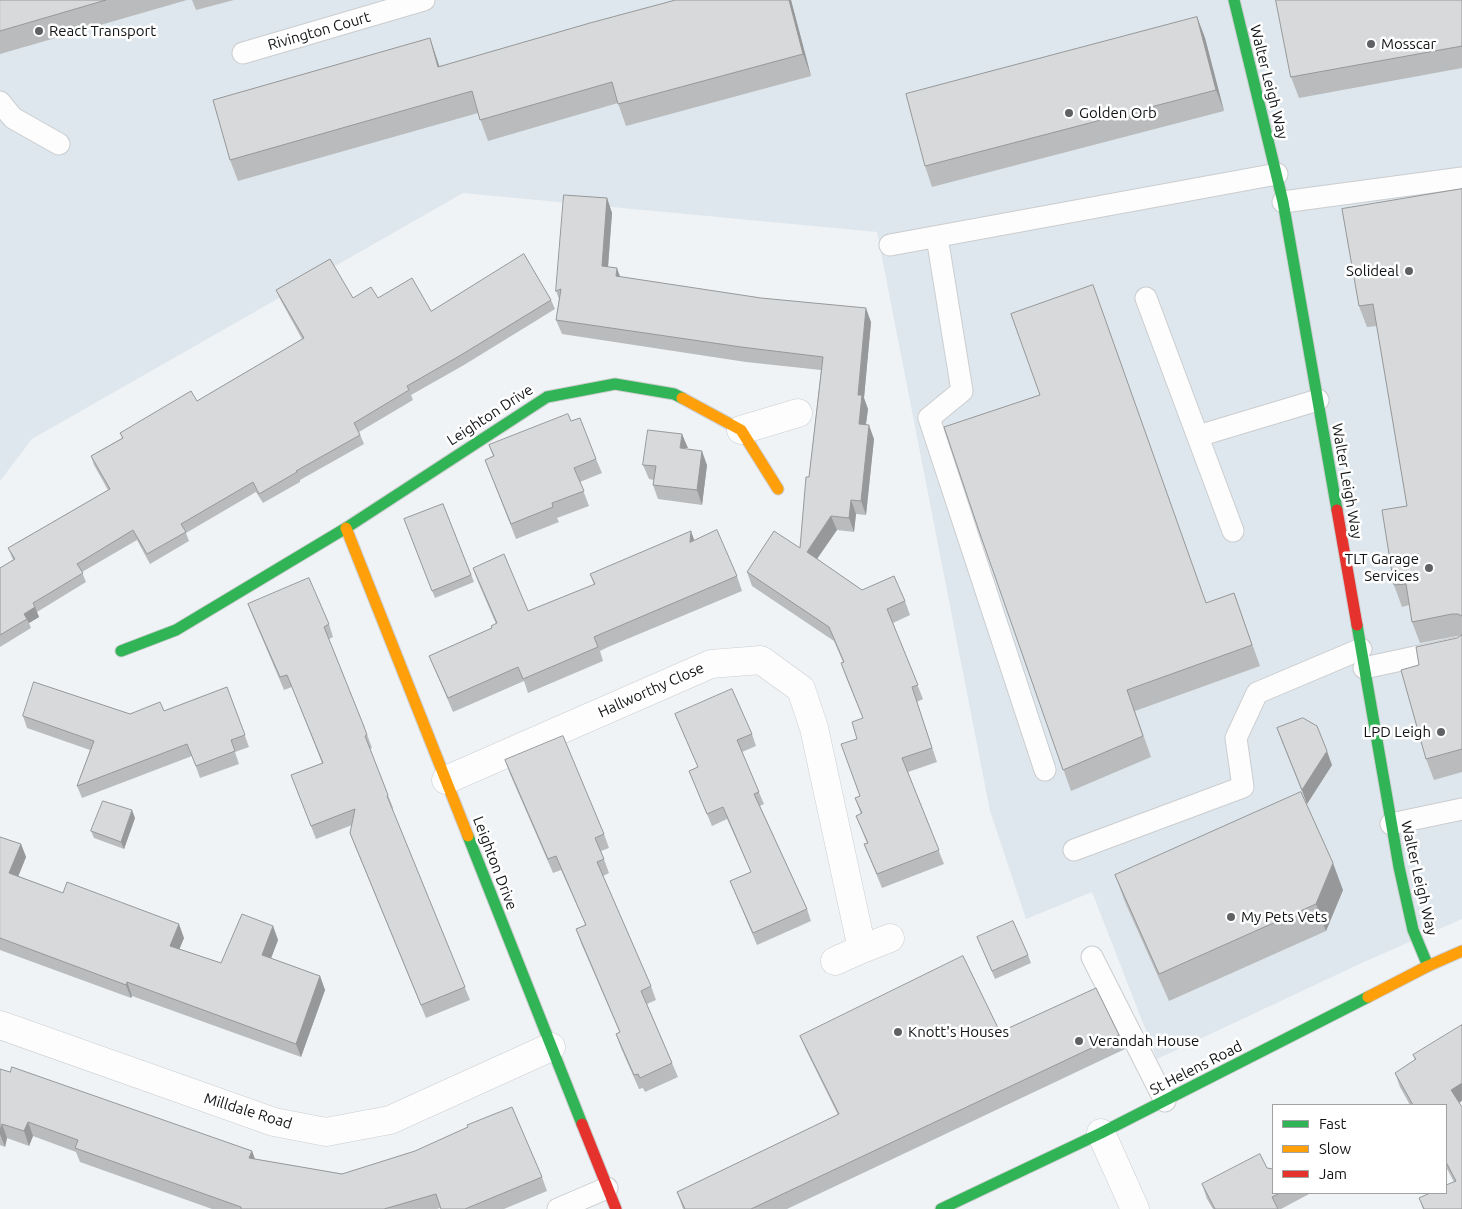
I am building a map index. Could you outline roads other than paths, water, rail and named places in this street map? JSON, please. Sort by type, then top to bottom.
[{"type":"street","name":"Walter Leigh Way","points":[[1234,0],[1283,202],[1391,824],[1413,930],[1428,966]]},
{"type":"street","name":"Leighton Drive","points":[[121,651],[176,630],[346,528],[547,397],[615,384],[674,394],[741,430],[778,489]]},
{"type":"street","points":[[741,430],[798,413]]},
{"type":"street","name":"Leighton Drive","points":[[346,528],[616,1209]]},
{"type":"street","name":"Hallworthy Close","points":[[446,780],[711,664],[761,660],[801,689],[814,728],[862,949]]},
{"type":"street","points":[[835,961],[890,938]]},
{"type":"street","name":"St Helens Road","points":[[942,1209],[1101,1133],[1428,966],[1462,951]]},
{"type":"street","name":"Milldale Road","points":[[0,1025],[274,1122],[326,1132],[390,1120],[551,1047]]},
{"type":"street","points":[[1101,1133],[1136,1209]]},
{"type":"lane","name":"Rivington Court","points":[[243,53],[424,0]]},
{"type":"lane","points":[[0,102],[13,118],[59,144]]},
{"type":"lane","points":[[890,245],[1277,174]]},
{"type":"lane","points":[[1283,202],[1462,178]]},
{"type":"lane","points":[[938,237],[962,391],[929,418],[1046,770]]},
{"type":"lane","points":[[1146,298],[1233,530]]},
{"type":"lane","points":[[1198,436],[1318,400]]},
{"type":"lane","points":[[1074,850],[1244,787],[1236,738],[1257,693],[1362,658],[1462,646]]},
{"type":"lane","points":[[1391,824],[1462,809]]},
{"type":"lane","points":[[1092,957],[1165,1101]]},
{"type":"lane","points":[[558,1209],[607,1188]]},
{"type":"place","name":"React Transport","points":[[39,31]]},
{"type":"place","name":"Mosscar","points":[[1371,44]]},
{"type":"place","name":"Golden Orb","points":[[1069,113]]},
{"type":"place","name":"Solideal","points":[[1409,271]]},
{"type":"place","name":"TLT Garage Services","points":[[1429,568]]},
{"type":"place","name":"LPD Leigh","points":[[1441,732]]},
{"type":"place","name":"My Pets Vets","points":[[1231,917]]},
{"type":"place","name":"Knott's Houses","points":[[898,1032]]},
{"type":"place","name":"Verandah House","points":[[1079,1041]]}]
